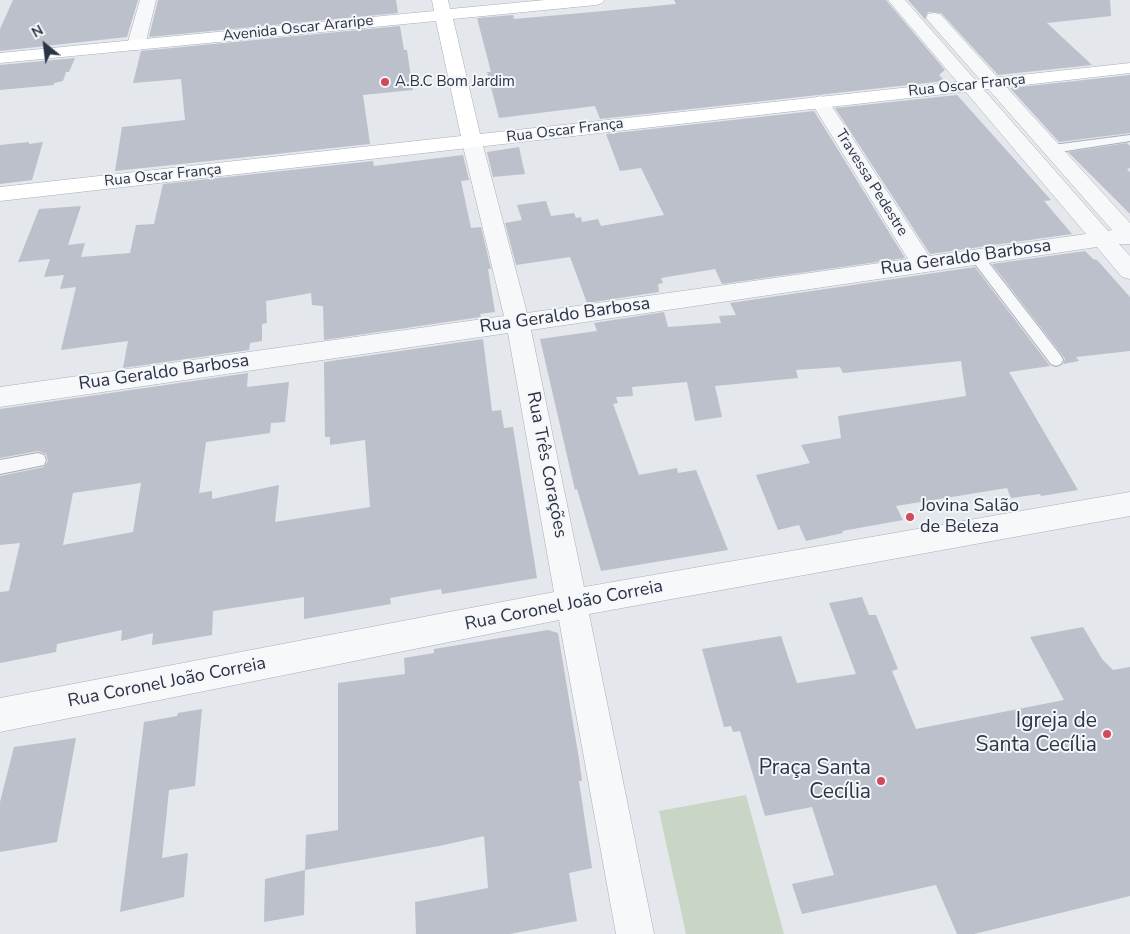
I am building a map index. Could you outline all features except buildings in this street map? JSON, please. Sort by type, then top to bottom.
[{"type":"street","points":[[136,46],[148,0]]},
{"type":"street","name":"Avenida Oscar Araripe","points":[[0,58],[136,46],[442,7],[596,0]]},
{"type":"street","points":[[896,0],[1130,271]]},
{"type":"street","points":[[918,0],[1129,235]]},
{"type":"street","name":"Rua Três Corações","points":[[442,7],[472,142],[518,323],[635,934]]},
{"type":"street","name":"Rua Oscar França","points":[[0,194],[1130,68]]},
{"type":"street","name":"Travessa Pedestre","points":[[820,102],[923,264]]},
{"type":"street","name":"Rua Geraldo Barbosa","points":[[0,396],[1129,235]]},
{"type":"street","name":"Rua Coronel João Correia","points":[[0,715],[573,603],[1130,504]]},
{"type":"lane","points":[[1053,149],[1130,138]]},
{"type":"lane","points":[[977,257],[1056,360]]},
{"type":"lane","points":[[0,467],[38,460]]},
{"type":"green space","points":[[746,795],[784,934],[686,934],[659,811]]},
{"type":"place","name":"A.B.C Bom Jardim","points":[[385,82]]},
{"type":"place","name":"Jovina Salão de Beleza","points":[[910,517]]},
{"type":"place","name":"Igreja de Santa Cecília","points":[[1107,734]]},
{"type":"place","name":"Praça Santa Cecília","points":[[881,781]]}]
